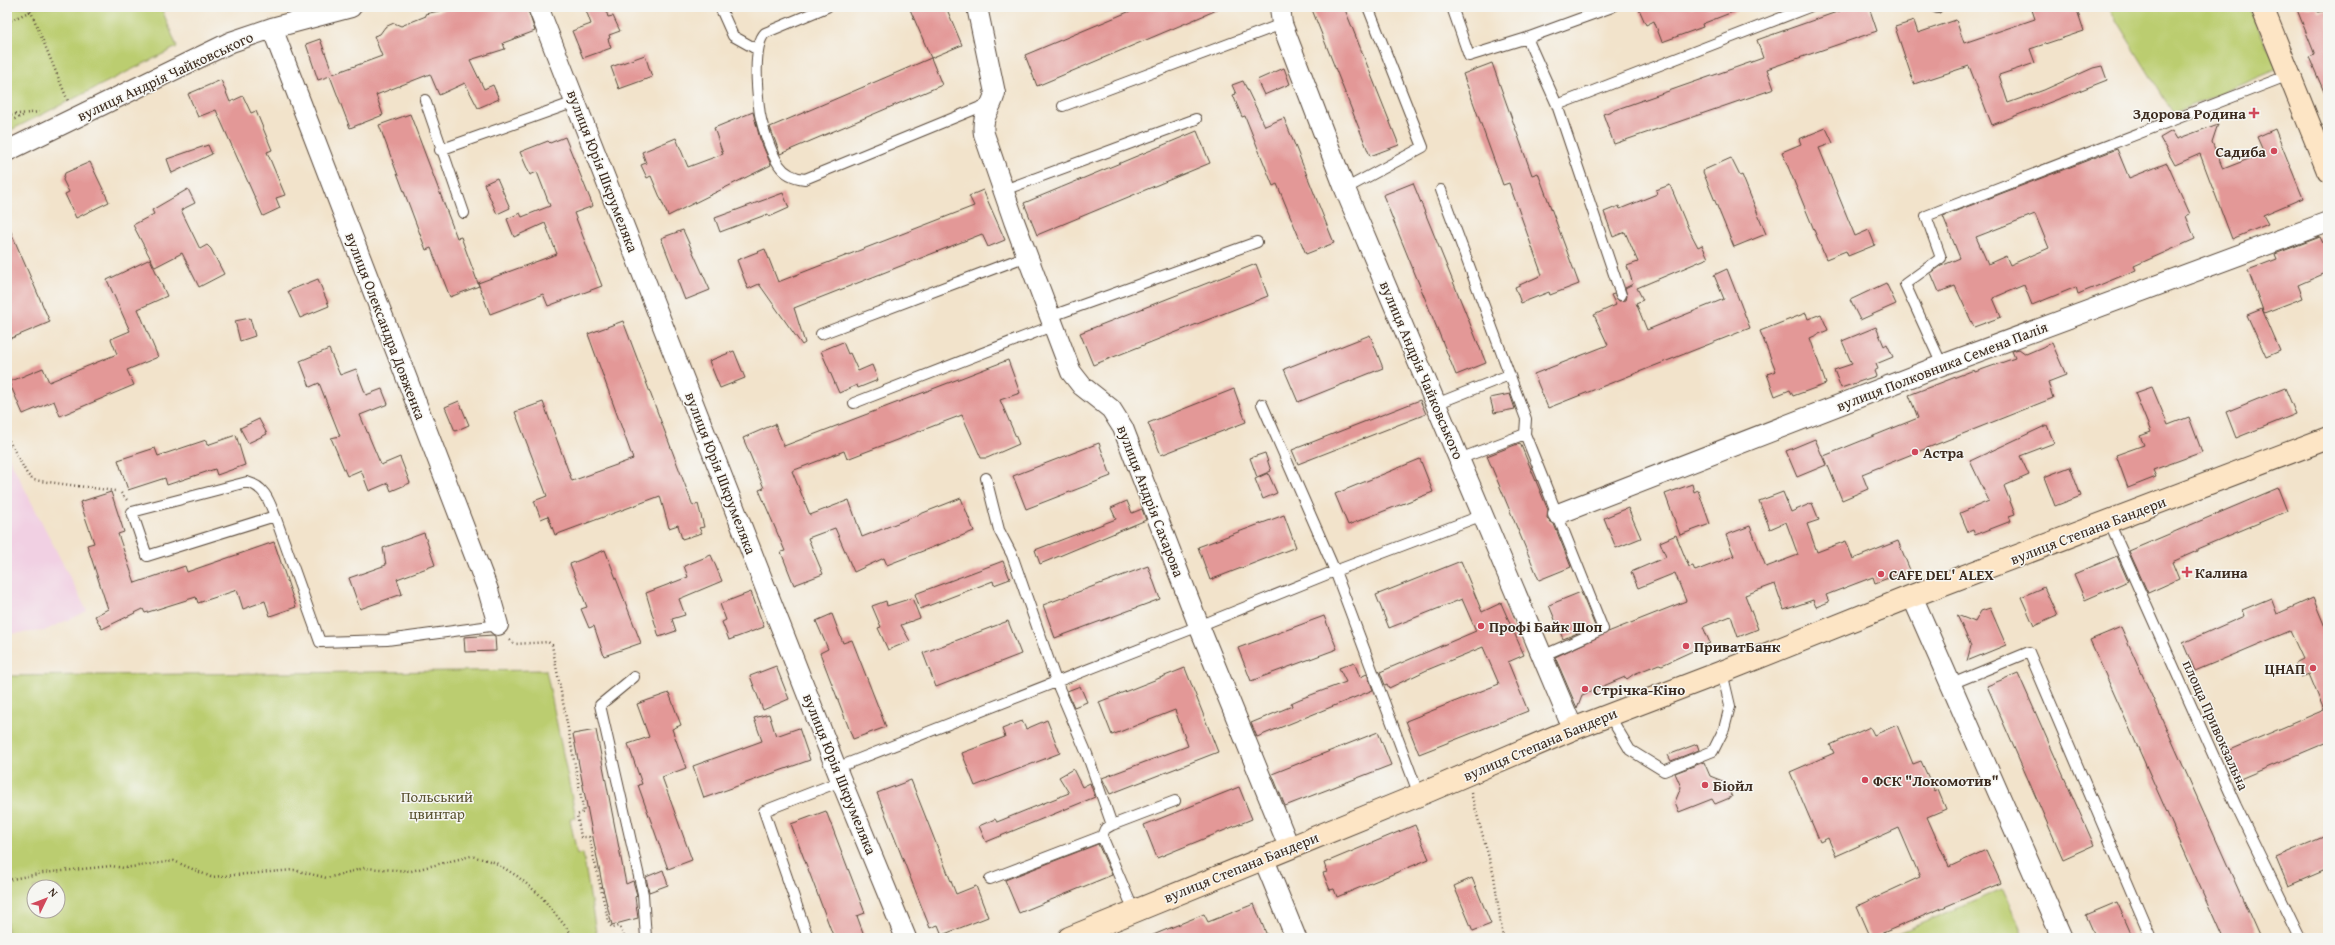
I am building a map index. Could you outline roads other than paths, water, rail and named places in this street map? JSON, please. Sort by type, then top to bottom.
[{"type":"street","name":"вулиця Юрія Шкрумеляка","points":[[538,7],[839,775],[906,938]]},
{"type":"street","name":"вулиця Андрія Сахарова","points":[[977,7],[996,92],[993,102],[982,122],[984,134],[1051,321],[1073,376],[1111,409],[1119,419],[1199,626],[1289,847]]},
{"type":"street","points":[[2262,7],[2328,171]]},
{"type":"street","name":"вулиця Андрія Чайковського","points":[[7,151],[231,42],[272,28],[342,8]]},
{"type":"street","name":"вулиця Андрія Чайковського","points":[[1281,16],[1345,189],[1573,729]]},
{"type":"street","name":"вулиця Олександра Довженка","points":[[272,28],[480,570],[498,625]]},
{"type":"street","name":"вулиця Полковника Семена Палія","points":[[1558,514],[1942,365],[2328,222]]},
{"type":"street","name":"вулиця Степана Бандери","points":[[1070,938],[1466,775],[1573,729],[1722,672],[1912,596],[2328,438]]},
{"type":"street","points":[[1912,596],[1949,685],[2062,938]]},
{"type":"street","points":[[1263,858],[1296,938]]},
{"type":"lane","points":[[720,7],[733,36],[758,50]]},
{"type":"lane","points":[[827,7],[765,33],[758,50],[759,108],[765,133],[779,165],[796,178],[805,179],[993,102]]},
{"type":"lane","points":[[1345,189],[1423,147],[1368,7]]},
{"type":"lane","points":[[1452,7],[1469,56],[1527,38],[1612,7]]},
{"type":"lane","points":[[1557,105],[1809,7]]},
{"type":"lane","points":[[1064,106],[1281,16]]},
{"type":"lane","points":[[1527,38],[1557,105],[1621,295]]},
{"type":"lane","points":[[1942,365],[1905,284],[1941,258],[1926,216],[2289,75]]},
{"type":"lane","points":[[424,100],[440,150],[464,213]]},
{"type":"lane","points":[[440,150],[575,102]]},
{"type":"lane","points":[[1004,190],[1196,119]]},
{"type":"lane","points":[[1440,190],[1526,418],[1525,434],[1603,628],[1542,656]]},
{"type":"lane","points":[[854,402],[1051,321],[1257,242]]},
{"type":"lane","points":[[821,334],[1027,256]]},
{"type":"lane","points":[[1436,404],[1509,375]]},
{"type":"lane","points":[[1262,404],[1335,570],[1420,794]]},
{"type":"lane","points":[[1459,459],[1525,434]]},
{"type":"lane","points":[[986,478],[999,530],[1012,555],[1056,681],[1087,754],[1112,825]]},
{"type":"lane","points":[[275,516],[147,556],[132,512],[247,482],[259,487],[265,493],[275,516],[320,642],[387,640],[498,625]]},
{"type":"lane","points":[[808,938],[764,811],[839,775],[1056,681],[1199,626],[1335,570],[1483,515]]},
{"type":"lane","name":"площа Привокзальна","points":[[2109,522],[2236,806],[2300,938]]},
{"type":"lane","points":[[1949,685],[2029,652],[2151,938]]},
{"type":"lane","points":[[1609,715],[1630,750],[1664,771],[1713,751],[1724,730],[1730,706],[1722,672]]},
{"type":"lane","points":[[634,677],[600,705],[643,894],[646,938]]},
{"type":"lane","points":[[990,880],[1102,836],[1105,829],[1112,825],[1175,801]]},
{"type":"lane","points":[[1102,836],[1134,911]]},
{"type":"place","name":"Здорова Родина","points":[[2254,113]]},
{"type":"place","name":"Садиба","points":[[2274,151]]},
{"type":"place","name":"Астра","points":[[1915,452]]},
{"type":"place","name":"Калина","points":[[2187,572]]},
{"type":"place","name":"CAFE DEL' ALEX","points":[[1881,574]]},
{"type":"place","name":"Профі Байк Шоп","points":[[1481,626]]},
{"type":"place","name":"ПриватБанк","points":[[1686,646]]},
{"type":"place","name":"ЦНАП","points":[[2313,668]]},
{"type":"place","name":"Стрічка-Кіно","points":[[1585,689]]},
{"type":"place","name":"ФСК \"Локомотив\"","points":[[1865,780]]},
{"type":"place","name":"Біойл","points":[[1705,785]]},
{"type":"park label","name":"Польський цвинтар","points":[[437,804]]}]
